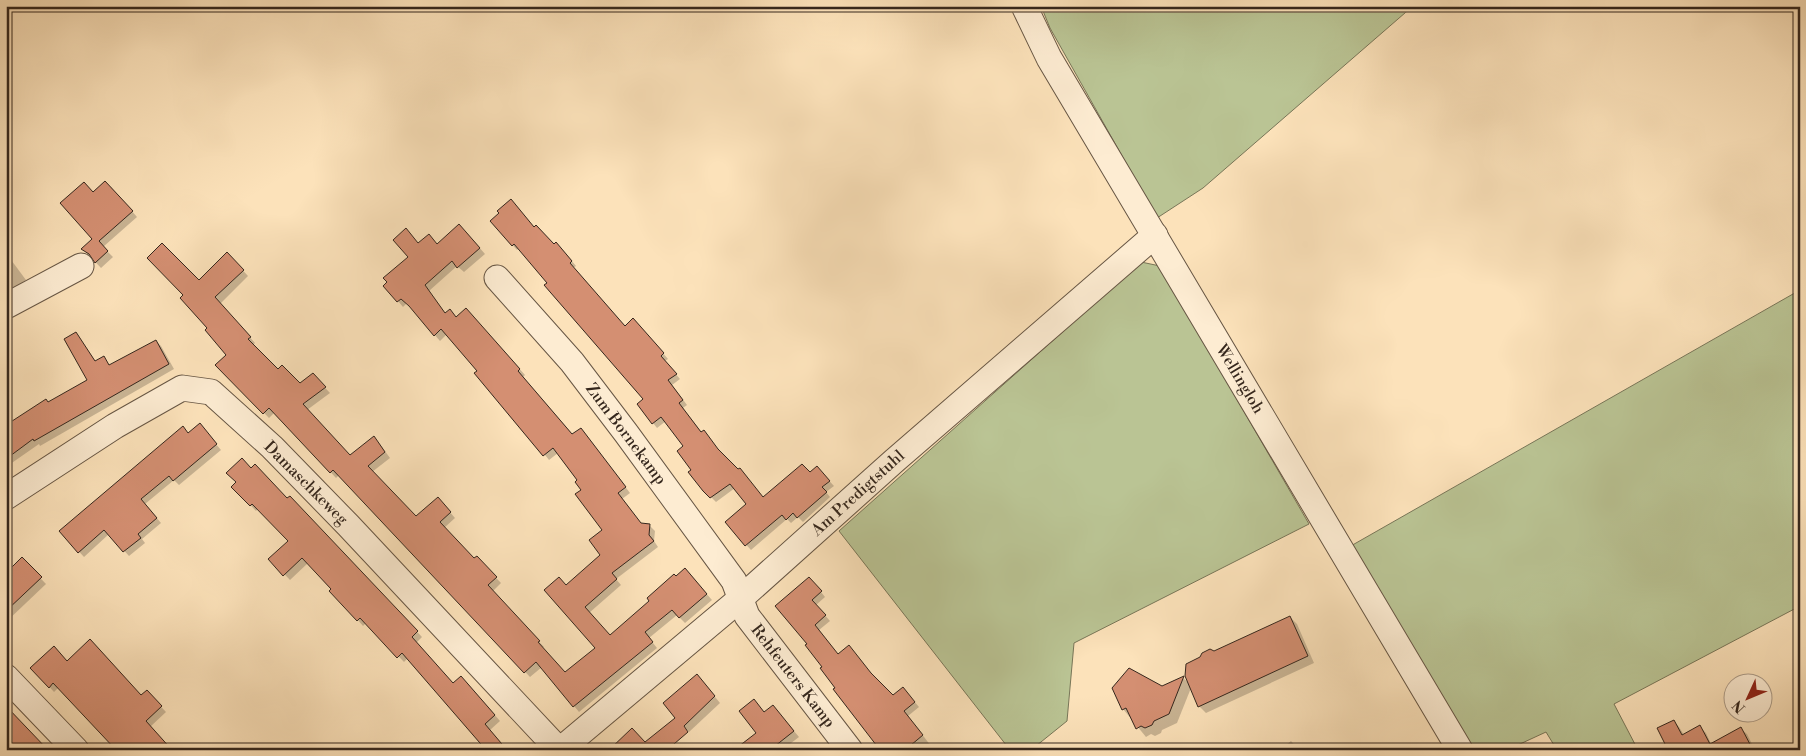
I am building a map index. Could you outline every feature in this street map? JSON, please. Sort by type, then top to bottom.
[{"type":"street","name":"Wellingloh","points":[[1024,6],[1049,58],[1460,750]]},
{"type":"street","name":"Am Predigtstuhl","points":[[560,750],[740,600],[894,460],[1155,235]]},
{"type":"street","points":[[6,306],[81,266]]},
{"type":"street","name":"Zum Bornekamp","points":[[497,278],[578,370],[734,581],[740,600]]},
{"type":"street","name":"Damaschkeweg","points":[[6,497],[115,426],[182,388],[211,392],[279,454],[560,750]]},
{"type":"street","name":"Rehfeuters Kamp","points":[[740,600],[747,616],[850,750]]},
{"type":"street","points":[[6,677],[76,750]]},
{"type":"green space","points":[[1041,6],[1413,6],[1203,188],[1157,218],[1050,28]]},
{"type":"green space","points":[[1141,262],[1160,266],[1309,524],[1074,643],[1067,721],[1031,750],[1010,750],[839,531]]},
{"type":"green space","points":[[1800,290],[1800,606],[1614,704],[1638,750],[1557,750],[1546,732],[1507,750],[1470,750],[1349,547]]},
{"type":"building","points":[[105,181],[133,211],[99,241],[108,251],[95,263],[89,254],[81,249],[92,239],[60,203],[84,182],[93,192]]},
{"type":"building","points":[[511,199],[534,227],[536,225],[554,244],[556,242],[572,261],[570,263],[625,326],[633,318],[664,353],[661,356],[677,374],[668,380],[683,400],[679,403],[701,432],[704,430],[718,449],[738,469],[740,468],[763,497],[802,464],[810,472],[817,466],[830,481],[822,487],[827,492],[797,518],[793,513],[786,520],[782,515],[745,546],[725,522],[746,504],[730,484],[710,498],[703,491],[688,472],[691,470],[677,451],[683,446],[661,417],[652,424],[637,404],[643,399],[544,285],[547,283],[514,244],[512,246],[490,221],[499,213],[497,211]]},
{"type":"building","points":[[459,224],[480,248],[457,268],[452,261],[425,285],[445,313],[450,309],[456,317],[466,308],[520,369],[518,371],[572,434],[581,428],[626,487],[618,493],[641,523],[650,524],[649,535],[654,541],[612,573],[617,579],[585,607],[610,635],[649,601],[647,598],[674,574],[676,576],[685,568],[707,594],[679,618],[672,610],[645,632],[653,642],[573,707],[536,662],[524,673],[333,470],[330,473],[269,408],[263,414],[215,365],[226,355],[205,330],[207,328],[180,298],[183,295],[147,258],[162,243],[199,280],[227,252],[244,270],[215,297],[251,337],[248,339],[278,369],[282,365],[300,383],[313,373],[326,387],[303,404],[350,455],[374,436],[385,452],[368,466],[416,516],[438,497],[451,512],[440,522],[474,558],[477,556],[497,577],[488,585],[540,641],[538,642],[565,672],[595,648],[544,590],[559,577],[566,585],[600,555],[589,540],[602,530],[575,494],[581,490],[575,482],[577,480],[553,448],[543,456],[474,373],[477,371],[441,329],[434,336],[409,306],[401,299],[397,302],[383,286],[387,282],[383,278],[408,257],[393,240],[406,228],[418,243],[429,234],[437,244]]},
{"type":"building","points":[[76,332],[95,361],[104,356],[109,365],[156,340],[169,364],[34,441],[33,439],[6,459],[6,425],[46,399],[48,402],[87,380],[64,339]]},
{"type":"building","points":[[200,423],[217,444],[173,481],[169,476],[141,499],[157,518],[138,534],[141,538],[123,552],[104,530],[78,553],[59,531],[183,426],[188,433]]},
{"type":"building","points":[[242,458],[251,468],[255,464],[287,498],[290,496],[418,631],[412,637],[453,683],[461,676],[495,715],[485,724],[507,750],[486,750],[402,653],[397,658],[360,618],[357,621],[302,558],[283,576],[268,559],[288,541],[252,504],[250,506],[231,487],[236,482],[226,473]]},
{"type":"building","points":[[22,557],[42,577],[6,611],[6,573]]},
{"type":"building","points":[[809,577],[822,591],[812,600],[826,615],[815,625],[838,654],[849,645],[871,673],[893,695],[903,687],[915,702],[904,711],[923,735],[905,750],[880,750],[833,689],[835,688],[820,668],[822,667],[805,645],[807,644],[775,606]]},
{"type":"building","points":[[1290,616],[1308,656],[1198,707],[1185,676],[1186,664],[1210,649],[1214,651]]},
{"type":"building","points":[[90,639],[141,695],[147,690],[162,706],[146,721],[172,750],[116,750],[53,683],[49,688],[30,668],[54,646],[67,661]]},
{"type":"building","points":[[1129,668],[1162,686],[1184,676],[1169,714],[1154,721],[1152,725],[1145,728],[1141,726],[1136,729],[1126,708],[1122,710],[1112,688]]},
{"type":"building","points":[[697,674],[715,696],[684,726],[688,732],[667,750],[609,750],[632,728],[645,742],[675,718],[663,703]]},
{"type":"building","points":[[754,699],[764,712],[773,705],[794,731],[770,750],[734,750],[756,733],[739,711]]},
{"type":"building","points":[[6,706],[48,750],[6,750]]},
{"type":"building","points":[[1674,720],[1682,735],[1700,725],[1710,744],[1741,727],[1753,750],[1653,750],[1665,744],[1657,728]]}]
